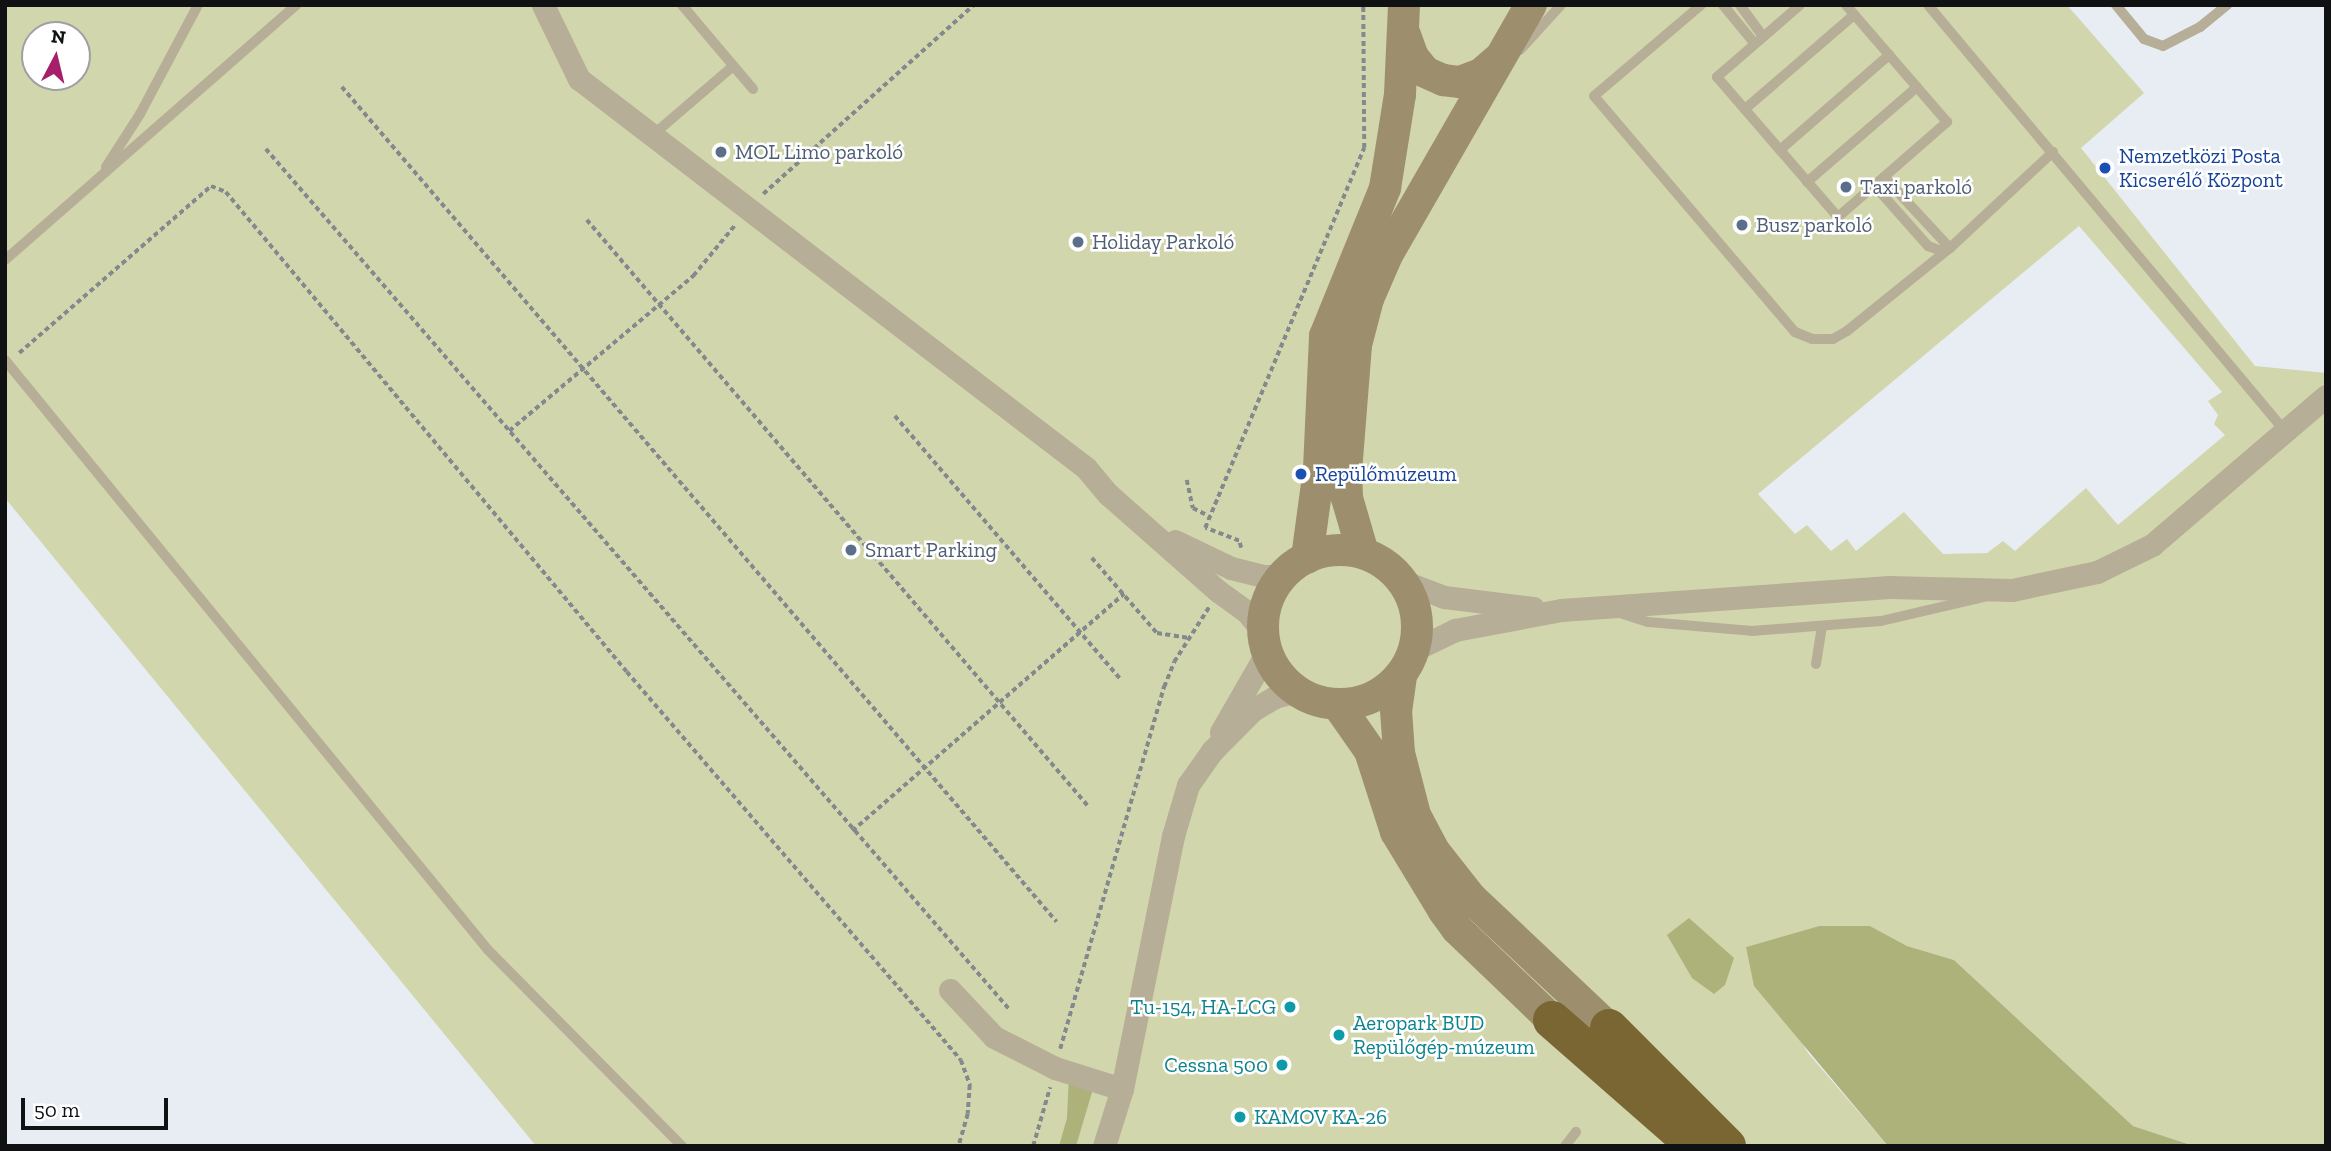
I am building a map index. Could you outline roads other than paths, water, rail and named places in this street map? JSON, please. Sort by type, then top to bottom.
[{"type":"highway","points":[[1552,1020],[1642,1118],[1663,1146]]},
{"type":"highway","points":[[1552,1020],[1696,1146]]},
{"type":"highway","points":[[1609,1028],[1727,1146]]},
{"type":"street","points":[[1363,553],[1348,498],[1346,472],[1356,345],[1368,299],[1387,255],[1531,5]]},
{"type":"street","points":[[546,7],[579,79],[1086,468],[1110,495],[1218,591],[1247,612],[1265,642],[1278,673],[1296,691],[1316,701],[1338,705],[1373,698],[1408,663],[1455,630],[1561,610],[1889,587],[2012,590],[2097,572],[2152,545],[2326,396]]},
{"type":"street","points":[[1404,20],[1413,57],[1425,72],[1443,80],[1460,82],[1481,74],[1504,55]]},
{"type":"street","points":[[1212,751],[1265,642],[1267,602],[1294,567],[1319,469],[1325,336],[1385,188],[1397,127],[1404,20]]},
{"type":"street","points":[[1153,531],[1231,568],[1264,576],[1294,567],[1328,551],[1363,553],[1385,564],[1402,581],[1410,593],[1418,621],[1396,710],[1399,753],[1415,815],[1434,851],[1471,898],[1609,1028]]},
{"type":"street","points":[[1402,581],[1444,597],[1471,602],[1561,610]]},
{"type":"street","points":[[1104,1146],[1122,1089],[1181,803],[1188,785],[1212,751],[1253,710],[1275,697],[1296,691]]},
{"type":"street","points":[[1338,705],[1370,751],[1396,832],[1444,911],[1457,929],[1552,1020]]},
{"type":"street","points":[[950,990],[994,1037],[1055,1068],[1122,1089]]},
{"type":"lane","points":[[99,178],[140,114],[198,5]]},
{"type":"lane","points":[[5,260],[296,5]]},
{"type":"lane","points":[[682,5],[753,89]]},
{"type":"lane","points":[[1479,96],[1561,5]]},
{"type":"lane","points":[[1702,5],[1594,96],[1795,332],[1812,339],[1833,339],[1847,331],[1950,247],[2053,152]]},
{"type":"lane","points":[[1723,5],[1759,41]]},
{"type":"lane","points":[[1740,5],[1759,41]]},
{"type":"lane","points":[[1800,5],[1717,77],[1838,217],[1947,122],[1846,5]]},
{"type":"lane","points":[[1928,5],[2285,431]]},
{"type":"lane","points":[[2116,5],[2144,38],[2163,46],[2200,27],[2227,5]]},
{"type":"lane","points":[[1745,109],[1854,15]]},
{"type":"lane","points":[[1780,150],[1889,55]]},
{"type":"lane","points":[[654,134],[733,66]]},
{"type":"lane","points":[[1807,182],[1917,87]]},
{"type":"lane","points":[[1884,177],[1950,247]]},
{"type":"lane","points":[[1874,185],[1928,246],[1939,250],[1950,247]]},
{"type":"lane","points":[[6,363],[488,950],[682,1146]]},
{"type":"lane","points":[[1586,607],[1648,622],[1703,629],[1752,631],[1881,621],[2012,590]]},
{"type":"lane","points":[[1816,664],[1822,627]]},
{"type":"lane","points":[[1565,1146],[1576,1132]]},
{"type":"place","name":"MOL Limo parkoló","points":[[721,152]]},
{"type":"place","name":"Nemzetközi Posta Kicserélő Központ","points":[[2105,168]]},
{"type":"place","name":"Taxi parkoló","points":[[1846,187]]},
{"type":"place","name":"Busz parkoló","points":[[1742,225]]},
{"type":"place","name":"Holiday Parkoló","points":[[1078,242]]},
{"type":"place","name":"Repülőmúzeum","points":[[1301,474]]},
{"type":"place","name":"Smart Parking","points":[[851,550]]},
{"type":"place","name":"Tu-154, HA-LCG","points":[[1290,1007]]},
{"type":"place","name":"Aeropark BUD Repülőgép-múzeum","points":[[1339,1035]]},
{"type":"place","name":"Cessna 500","points":[[1282,1065]]},
{"type":"place","name":"KAMOV KA-26","points":[[1240,1117]]}]
